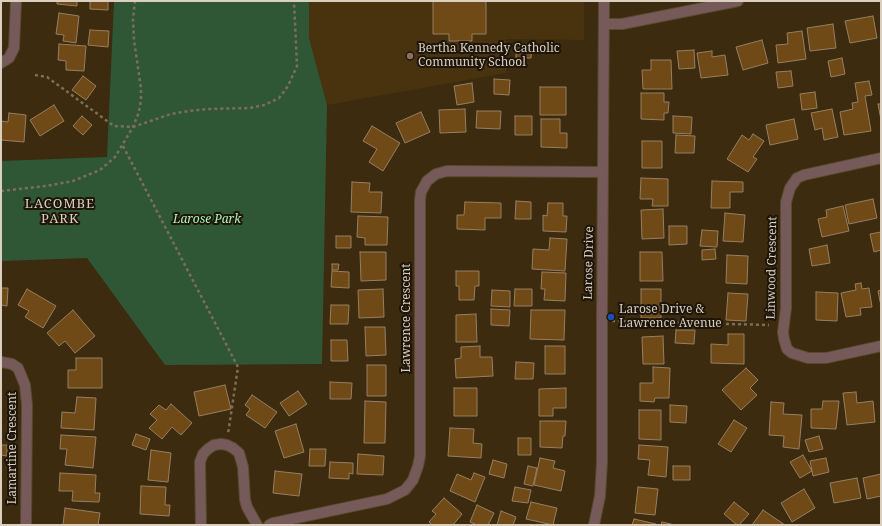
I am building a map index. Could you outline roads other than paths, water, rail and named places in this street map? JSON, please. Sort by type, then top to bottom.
[{"type":"street","points":[[1,63],[9,58],[15,44],[16,1]]},
{"type":"street","name":"Larose Drive","points":[[594,525],[600,496],[602,473],[604,1]]},
{"type":"street","points":[[604,24],[622,24],[738,1]]},
{"type":"street","name":"Linwood Crescent","points":[[881,158],[804,175],[797,178],[790,188],[786,202],[786,308],[783,332],[787,349],[792,353],[808,358],[826,358],[881,346]]},
{"type":"street","name":"Lawrence Crescent","points":[[269,525],[387,500],[405,490],[413,480],[420,456],[420,200],[421,192],[427,181],[436,174],[447,171],[603,172]]},
{"type":"street","name":"Lamartine Crescent","points":[[1,362],[12,364],[18,368],[25,385],[27,395],[26,525]]},
{"type":"street","points":[[201,525],[200,462],[203,454],[214,445],[226,445],[239,453],[243,467],[244,500],[257,525]]},
{"type":"place","name":"Bertha Kennedy Catholic Community School","points":[[410,56]]},
{"type":"place","name":"Larose Drive & Lawrence Avenue","points":[[611,317]]},
{"type":"district","name":"LACOMBE PARK","points":[[60,212]]},
{"type":"park label","name":"Larose Park","points":[[207,220]]}]
